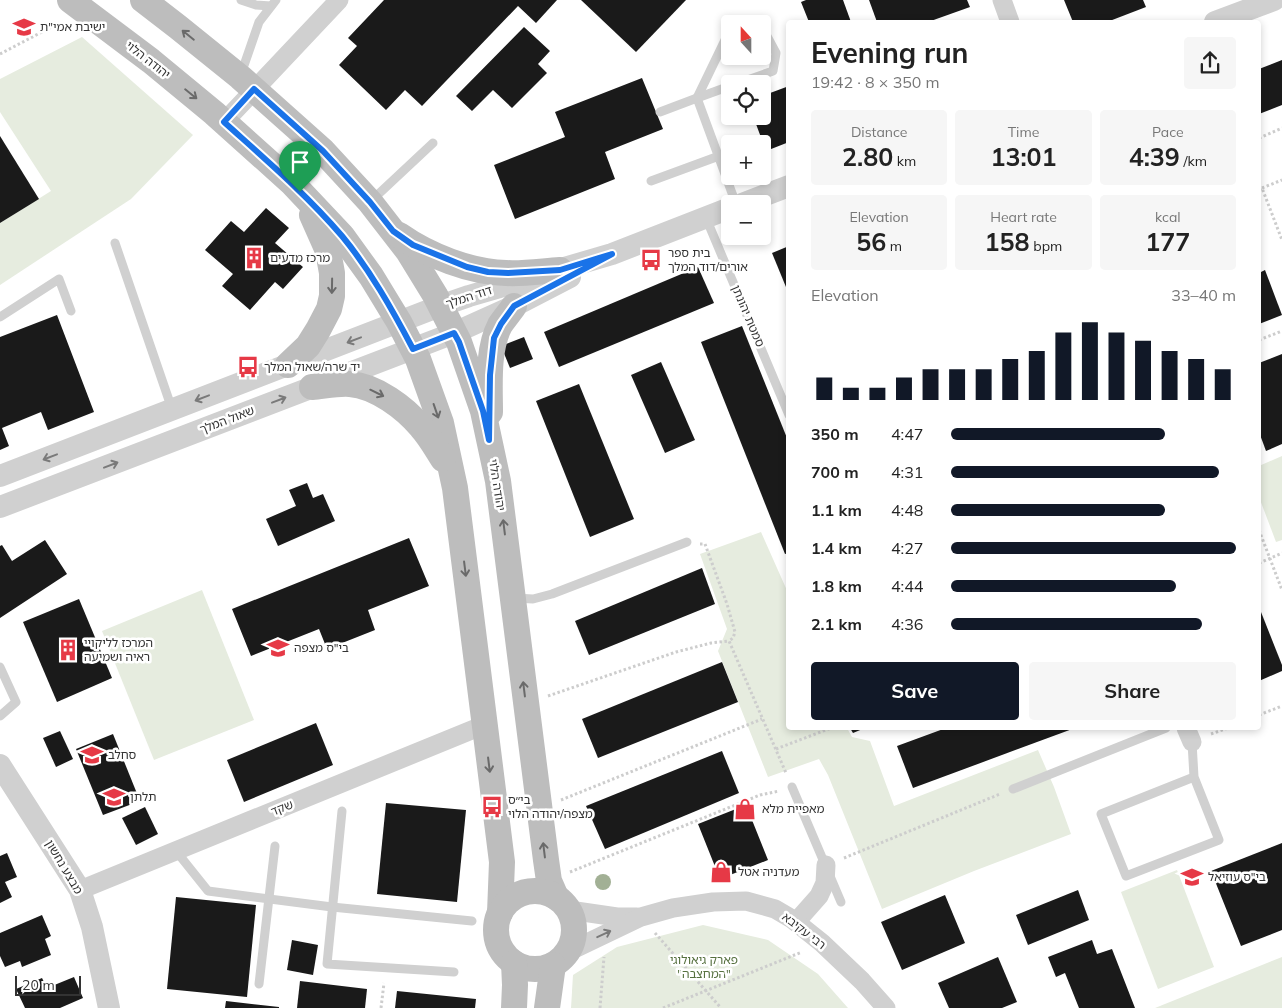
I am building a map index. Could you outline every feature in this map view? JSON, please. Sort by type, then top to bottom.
[{"type":"main road","name":"יהודה הלוי","points":[[143,0],[247,83],[323,151],[370,202],[408,251],[459,342],[483,411],[498,481],[526,703],[558,896]]},
{"type":"main road","name":"יהודה הלוי","points":[[66,10],[150,61],[224,122],[292,183],[342,236],[371,276],[399,322],[418,359],[440,423],[455,488],[502,862],[500,913]]},
{"type":"main road","points":[[288,365],[308,346],[318,330],[332,296],[332,273],[328,251],[300,192]]},
{"type":"main road","points":[[393,231],[413,245],[474,269],[508,273],[560,270]]},
{"type":"main road","points":[[489,440],[490,375],[494,338],[514,306]]},
{"type":"main road","points":[[312,387],[351,384],[381,394],[396,404],[422,428],[450,469]]},
{"type":"main road","points":[[537,891],[558,896],[573,920],[573,942],[560,958],[542,968],[530,969],[514,963],[502,951],[498,941],[497,924],[500,913],[508,903],[524,893],[537,891]]},
{"type":"main road","points":[[547,1008],[560,958]]},
{"type":"main road","points":[[514,963],[514,1008]]},
{"type":"street","points":[[224,122],[247,83],[339,0]]},
{"type":"street","points":[[1002,0],[1009,20]]},
{"type":"street","points":[[1220,20],[1274,0]]},
{"type":"street","points":[[766,195],[786,187]]},
{"type":"street","name":"דוד המלך","points":[[440,306],[612,254],[721,212]]},
{"type":"street","name":"דוד המלך","points":[[454,333],[514,306],[612,254]]},
{"type":"street","points":[[0,476],[440,306]]},
{"type":"street","name":"שאול המלך","points":[[0,507],[454,333]]},
{"type":"street","name":"שקד","points":[[80,890],[484,725]]},
{"type":"street","name":"מבצע נחשון","points":[[0,765],[80,890],[92,927],[109,1008]]},
{"type":"street","points":[[796,922],[819,896],[825,883],[826,865]]},
{"type":"street","name":"רבי עקיבא","points":[[558,896],[617,917],[641,917]]},
{"type":"street","name":"רבי עקיבא","points":[[560,958],[641,917],[681,907],[713,902],[746,901],[775,909],[796,922],[822,943],[862,981],[886,1008]]},
{"type":"lane","points":[[241,0],[256,5],[274,3]]},
{"type":"lane","points":[[247,83],[259,22],[274,3]]},
{"type":"lane","points":[[760,75],[773,70],[776,53],[771,43]]},
{"type":"lane","points":[[721,48],[697,98],[733,195]]},
{"type":"lane","points":[[660,112],[721,89]]},
{"type":"lane","points":[[370,202],[433,143]]},
{"type":"lane","points":[[652,181],[719,156]]},
{"type":"lane","name":"סמטת יהונתן","points":[[706,218],[786,408]]},
{"type":"lane","points":[[115,244],[172,410]]},
{"type":"lane","points":[[0,317],[59,279],[71,311]]},
{"type":"lane","points":[[513,598],[533,599],[552,594],[686,542]]},
{"type":"lane","points":[[0,667],[16,702],[0,716]]},
{"type":"lane","points":[[1012,789],[1161,730]]},
{"type":"lane","points":[[1189,735],[1194,777],[1219,840],[1126,876],[1101,814],[1194,777]]},
{"type":"lane","points":[[792,787],[841,902]]},
{"type":"lane","points":[[342,811],[326,964],[454,972]]},
{"type":"lane","points":[[259,984],[275,846]]},
{"type":"lane","points":[[176,851],[208,891],[332,907],[472,921]]},
{"type":"path","points":[[0,54],[66,10]]},
{"type":"path","points":[[1261,137],[1282,128]]},
{"type":"path","points":[[1261,189],[1282,180]]},
{"type":"path","points":[[1261,191],[1282,240]]},
{"type":"path","points":[[1261,339],[1282,331]]},
{"type":"path","points":[[1261,535],[1282,590]]},
{"type":"path","points":[[526,703],[676,652],[711,643],[729,641],[733,638],[735,632],[727,604],[705,544]]},
{"type":"path","points":[[1261,562],[1282,553]]},
{"type":"path","points":[[558,896],[760,796],[792,787],[729,641]]},
{"type":"path","points":[[1261,714],[1282,706]]},
{"type":"path","points":[[570,797],[762,719]]},
{"type":"path","points":[[776,749],[826,730]]},
{"type":"path","points":[[826,865],[1012,789]]},
{"type":"path","points":[[641,917],[721,1008]]},
{"type":"path","points":[[600,1008],[606,934]]},
{"type":"path","points":[[663,1008],[822,943]]},
{"type":"path","points":[[381,1008],[385,968]]},
{"type":"green space","points":[[82,37],[193,135],[131,199],[0,285],[0,223],[51,191],[0,112],[0,79]]},
{"type":"green space","points":[[1282,456],[1282,540],[1276,542],[1261,502],[1261,465]]},
{"type":"green space","points":[[761,532],[786,588],[786,730],[848,730],[852,737],[870,741],[894,806],[1038,750],[1071,834],[882,909],[828,775],[819,759],[768,777],[718,651],[727,629],[700,554]]},
{"type":"green space","points":[[202,590],[254,720],[154,760],[102,631]]},
{"type":"green space","points":[[1177,870],[1214,967],[1158,989],[1121,892]]},
{"type":"green space","name":"פארק גיאולוגי \"המחצבה\"","points":[[703,925],[768,940],[818,974],[848,1008],[571,1008],[573,975],[617,947]]},
{"type":"green space","points":[[1282,957],[1282,1008],[1155,1008]]},
{"type":"building","points":[[384,0],[557,0],[536,23],[518,6],[422,106],[405,90],[386,110],[339,65],[357,46],[348,38]]},
{"type":"building","points":[[581,0],[686,0],[636,52]]},
{"type":"building","points":[[806,0],[843,0],[850,20],[808,20],[801,2]]},
{"type":"building","points":[[869,0],[967,0],[970,7],[934,20],[876,20]]},
{"type":"building","points":[[1064,0],[1143,0],[1146,7],[1112,20],[1072,20]]},
{"type":"building","points":[[524,27],[550,51],[538,64],[547,73],[512,108],[493,90],[472,111],[456,96]]},
{"type":"building","points":[[1282,60],[1282,105],[1261,113],[1261,68]]},
{"type":"building","points":[[642,78],[663,129],[605,152],[615,179],[515,219],[494,165],[565,137],[555,112]]},
{"type":"building","points":[[786,87],[786,143],[771,149],[771,135],[760,135],[756,125],[771,125],[771,93]]},
{"type":"building","points":[[0,136],[39,199],[0,223]]},
{"type":"building","name":"מרכז מדעים","points":[[266,208],[289,228],[275,243],[303,267],[283,289],[275,282],[250,310],[222,286],[233,274],[205,250],[231,221],[244,232]]},
{"type":"building","points":[[786,247],[786,287],[772,253]]},
{"type":"building","points":[[698,267],[714,303],[559,367],[544,332]]},
{"type":"building","points":[[1265,270],[1282,315],[1261,323],[1261,272]]},
{"type":"building","points":[[57,315],[94,412],[48,430],[41,412],[2,428],[9,446],[0,450],[0,337]]},
{"type":"building","points":[[742,326],[786,436],[786,554],[785,554],[701,342]]},
{"type":"building","points":[[524,337],[533,359],[510,368],[501,346]]},
{"type":"building","points":[[1282,354],[1282,444],[1266,451],[1261,437],[1261,362]]},
{"type":"building","points":[[661,362],[695,440],[665,453],[631,375]]},
{"type":"building","points":[[579,384],[634,519],[590,537],[536,401]]},
{"type":"building","points":[[307,483],[313,498],[323,494],[335,521],[278,546],[266,519],[296,506],[289,490]]},
{"type":"building","points":[[409,538],[429,586],[368,610],[375,630],[327,649],[319,629],[251,656],[232,609]]},
{"type":"building","points":[[45,540],[67,574],[0,618],[0,546],[2,545],[12,561]]},
{"type":"building","points":[[702,568],[715,604],[589,655],[575,621]]},
{"type":"building","name":"המרכז לליקויי ראיה ושמיעה","points":[[79,599],[112,678],[57,702],[23,622]]},
{"type":"building","points":[[1261,612],[1282,665],[1282,671],[1261,680]]},
{"type":"building","points":[[722,662],[738,702],[598,758],[582,719]]},
{"type":"building","points":[[316,723],[333,765],[244,802],[227,760]]},
{"type":"building","points":[[941,730],[1070,730],[913,788],[897,746]]},
{"type":"building","points":[[60,731],[73,759],[56,767],[43,738]]},
{"type":"building","points":[[113,734],[140,801],[103,815],[76,749]]},
{"type":"building","points":[[722,751],[739,793],[605,849],[586,806]]},
{"type":"building","points":[[386,803],[466,810],[457,902],[377,894]]},
{"type":"building","points":[[746,805],[768,860],[720,879],[698,824]]},
{"type":"building","points":[[145,807],[158,834],[136,845],[122,818]]},
{"type":"building","points":[[1282,843],[1282,930],[1241,946],[1211,871]]},
{"type":"building","points":[[7,853],[17,877],[5,882],[12,897],[0,903],[0,856]]},
{"type":"building","points":[[1078,890],[1089,920],[1028,945],[1016,915]]},
{"type":"building","points":[[945,895],[965,943],[902,970],[881,922]]},
{"type":"building","points":[[176,897],[256,905],[247,997],[167,989]]},
{"type":"building","points":[[42,915],[51,936],[45,939],[51,955],[22,967],[20,961],[5,967],[0,956],[0,933]]},
{"type":"building","points":[[292,940],[318,945],[313,975],[287,970]]},
{"type":"building","points":[[1092,940],[1097,954],[1112,949],[1135,1008],[1079,1008],[1065,973],[1056,977],[1048,957]]},
{"type":"building","points":[[998,957],[1017,1002],[1002,1008],[949,1008],[938,983]]},
{"type":"building","points":[[74,977],[83,998],[60,1008],[25,1008],[16,989],[42,978],[47,988]]},
{"type":"building","points":[[300,981],[367,989],[365,1008],[297,1008]]},
{"type":"building","points":[[397,991],[476,999],[475,1008],[395,1008]]},
{"type":"building","points":[[226,1001],[279,1007],[279,1008],[225,1008]]},
{"type":"place","name":"ישיבת אמי\"ת","points":[[24,27]]},
{"type":"place","name":"מרכז מדעים","points":[[254,258]]},
{"type":"place","name":"בית ספר אורים/דוד המלך","points":[[651,260]]},
{"type":"place","name":"יד שרה/שאול המלך","points":[[248,367]]},
{"type":"place","name":"בי\"ס מצפה","points":[[278,648]]},
{"type":"place","name":"המרכז לליקויי ראיה ושמיעה","points":[[68,650]]},
{"type":"place","name":"סחלב","points":[[92,755]]},
{"type":"place","name":"תלתן","points":[[114,797]]},
{"type":"place","name":"בי״ס מצפה/יהודה הלוי","points":[[492,807]]},
{"type":"place","name":"מאפיית מלא","points":[[745,809]]},
{"type":"place","name":"מעדניה אטל","points":[[721,872]]},
{"type":"place","name":"בי\"ס עוזיאל","points":[[1192,877]]},
{"type":"route","points":[[254,89],[323,151],[370,202],[393,231],[413,245],[432,254],[467,267],[488,272],[508,273],[560,270],[612,254],[514,306],[501,324],[494,338],[492,350],[489,440],[483,411],[459,342],[454,333],[413,349],[371,276],[342,236],[300,192],[224,122],[254,89]]}]
